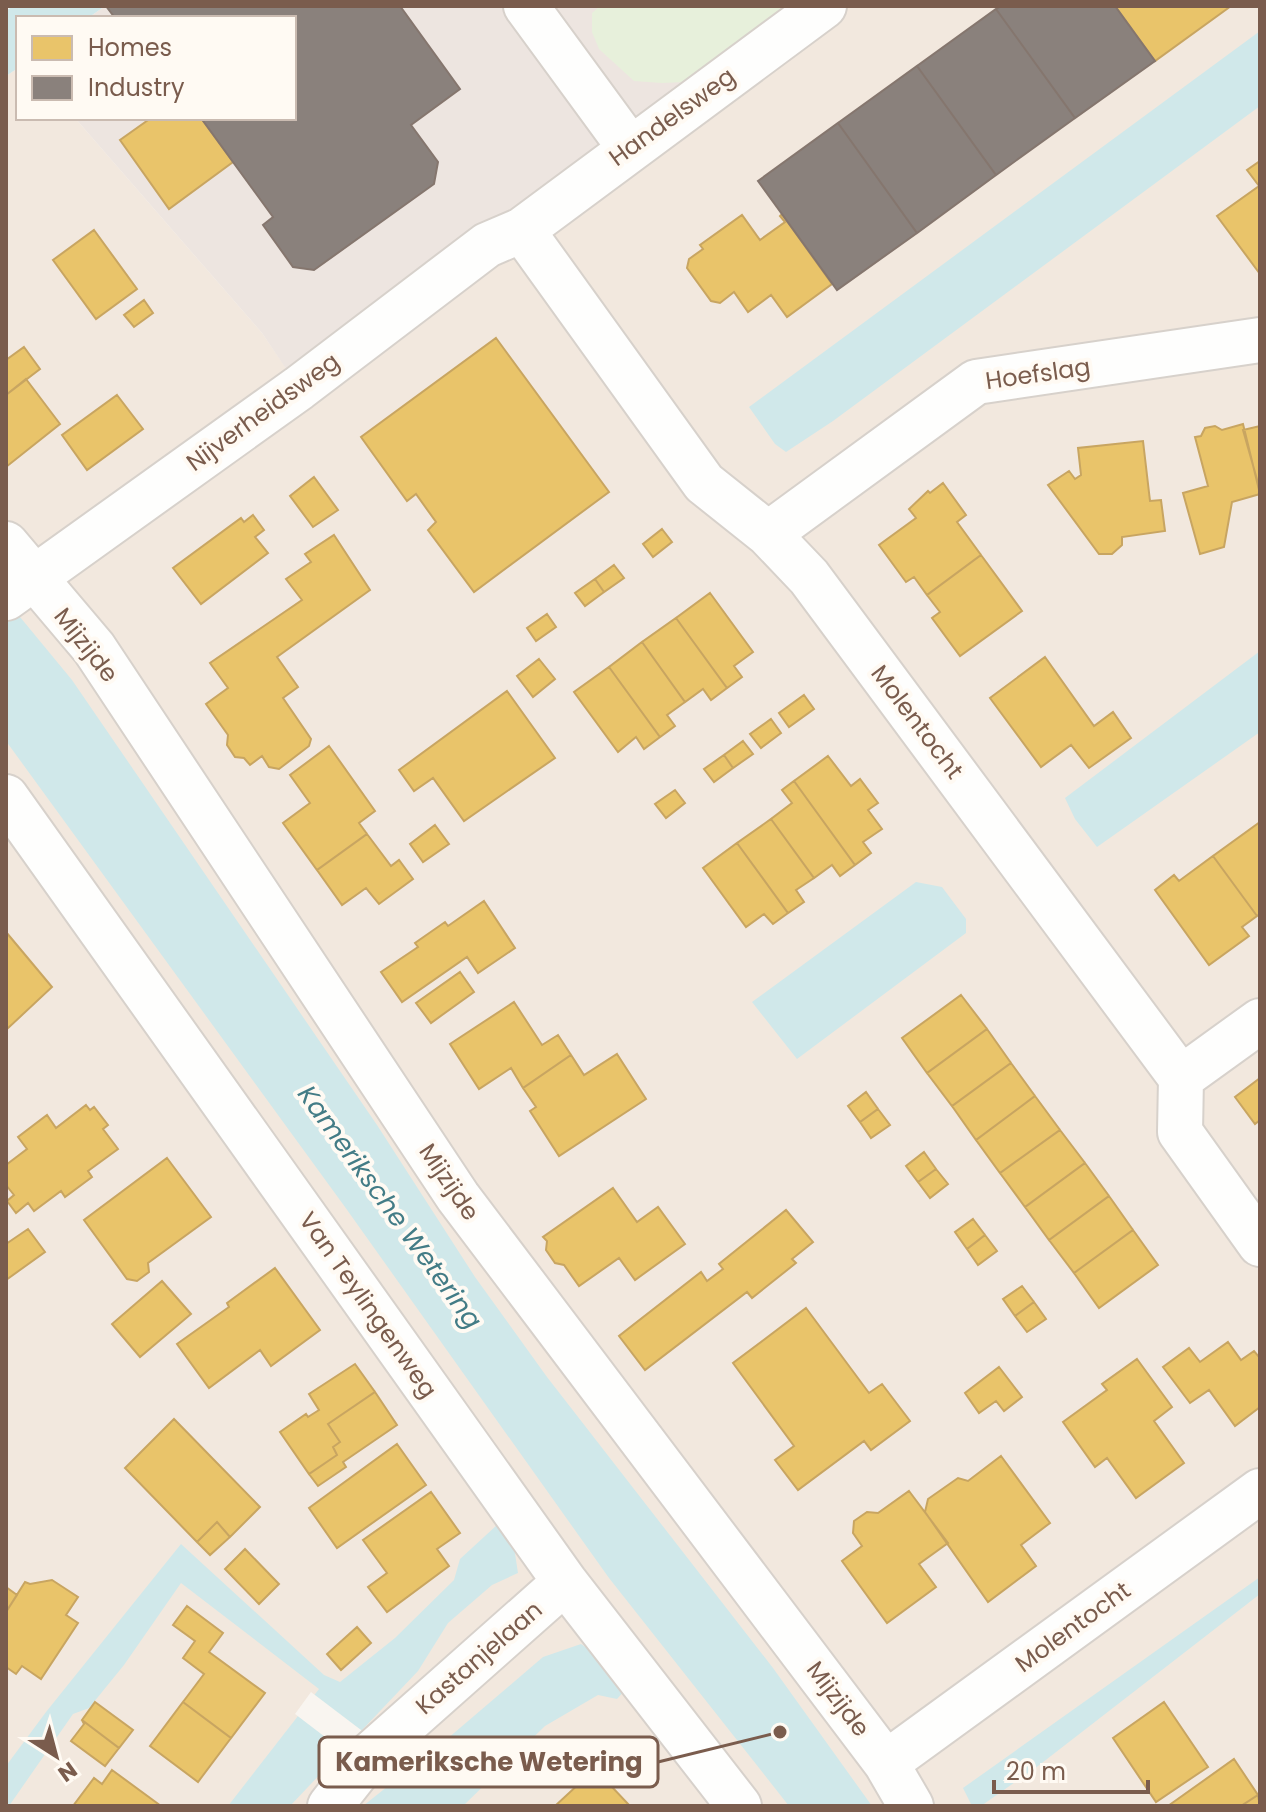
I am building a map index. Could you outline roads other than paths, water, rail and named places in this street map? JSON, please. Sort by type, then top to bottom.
[{"type":"street","points":[[526,6],[630,148]]},
{"type":"street","name":"Handelsweg","points":[[522,230],[824,6]]},
{"type":"street","name":"Molentocht","points":[[522,230],[704,483],[768,534],[809,577],[1181,1078]]},
{"type":"street","name":"Nijverheidsweg","points":[[16,591],[299,388],[487,245],[522,230]]},
{"type":"street","name":"Hoefslag","points":[[768,534],[976,382],[1260,340]]},
{"type":"street","name":"Mijzijde","points":[[6,544],[16,591],[94,648],[458,1197],[886,1763],[911,1806]]},
{"type":"street","name":"Van Teylingenweg","points":[[6,797],[565,1582],[739,1806]]},
{"type":"street","points":[[1260,1021],[1181,1078],[1180,1132],[1260,1244]]},
{"type":"street","name":"Molentocht","points":[[886,1763],[1260,1491]]},
{"type":"street","name":"Kastanjelaan","points":[[330,1806],[371,1754],[565,1582]]},
{"type":"water","points":[[13,6],[105,6],[91,16],[16,16],[16,69],[6,76],[6,11]]},
{"type":"water","points":[[1260,31],[1260,106],[833,421],[786,452],[775,444],[749,407]]},
{"type":"water","points":[[6,600],[72,680],[377,1125],[475,1277],[547,1377],[773,1668],[872,1806],[789,1806],[609,1578],[345,1207],[6,741]]},
{"type":"water","points":[[1260,651],[1260,732],[1097,847],[1075,819],[1065,798]]},
{"type":"water","points":[[916,882],[942,887],[966,919],[966,933],[797,1059],[752,1002]]},
{"type":"water","points":[[497,1525],[514,1547],[518,1573],[492,1585],[448,1623],[418,1671],[290,1806],[228,1806],[319,1689],[181,1583],[124,1665],[89,1708],[73,1714],[9,1806],[6,1806],[6,1766],[181,1544],[324,1675],[340,1682],[395,1638],[454,1580],[460,1559]]},
{"type":"water","points":[[1260,1577],[1260,1594],[1038,1766],[981,1806],[972,1806],[963,1788]]},
{"type":"water","points":[[581,1644],[606,1661],[626,1689],[617,1699],[598,1695],[545,1726],[463,1806],[363,1806],[543,1657]]},
{"type":"place","name":"Kameriksche Wetering","points":[[780,1732]]}]
